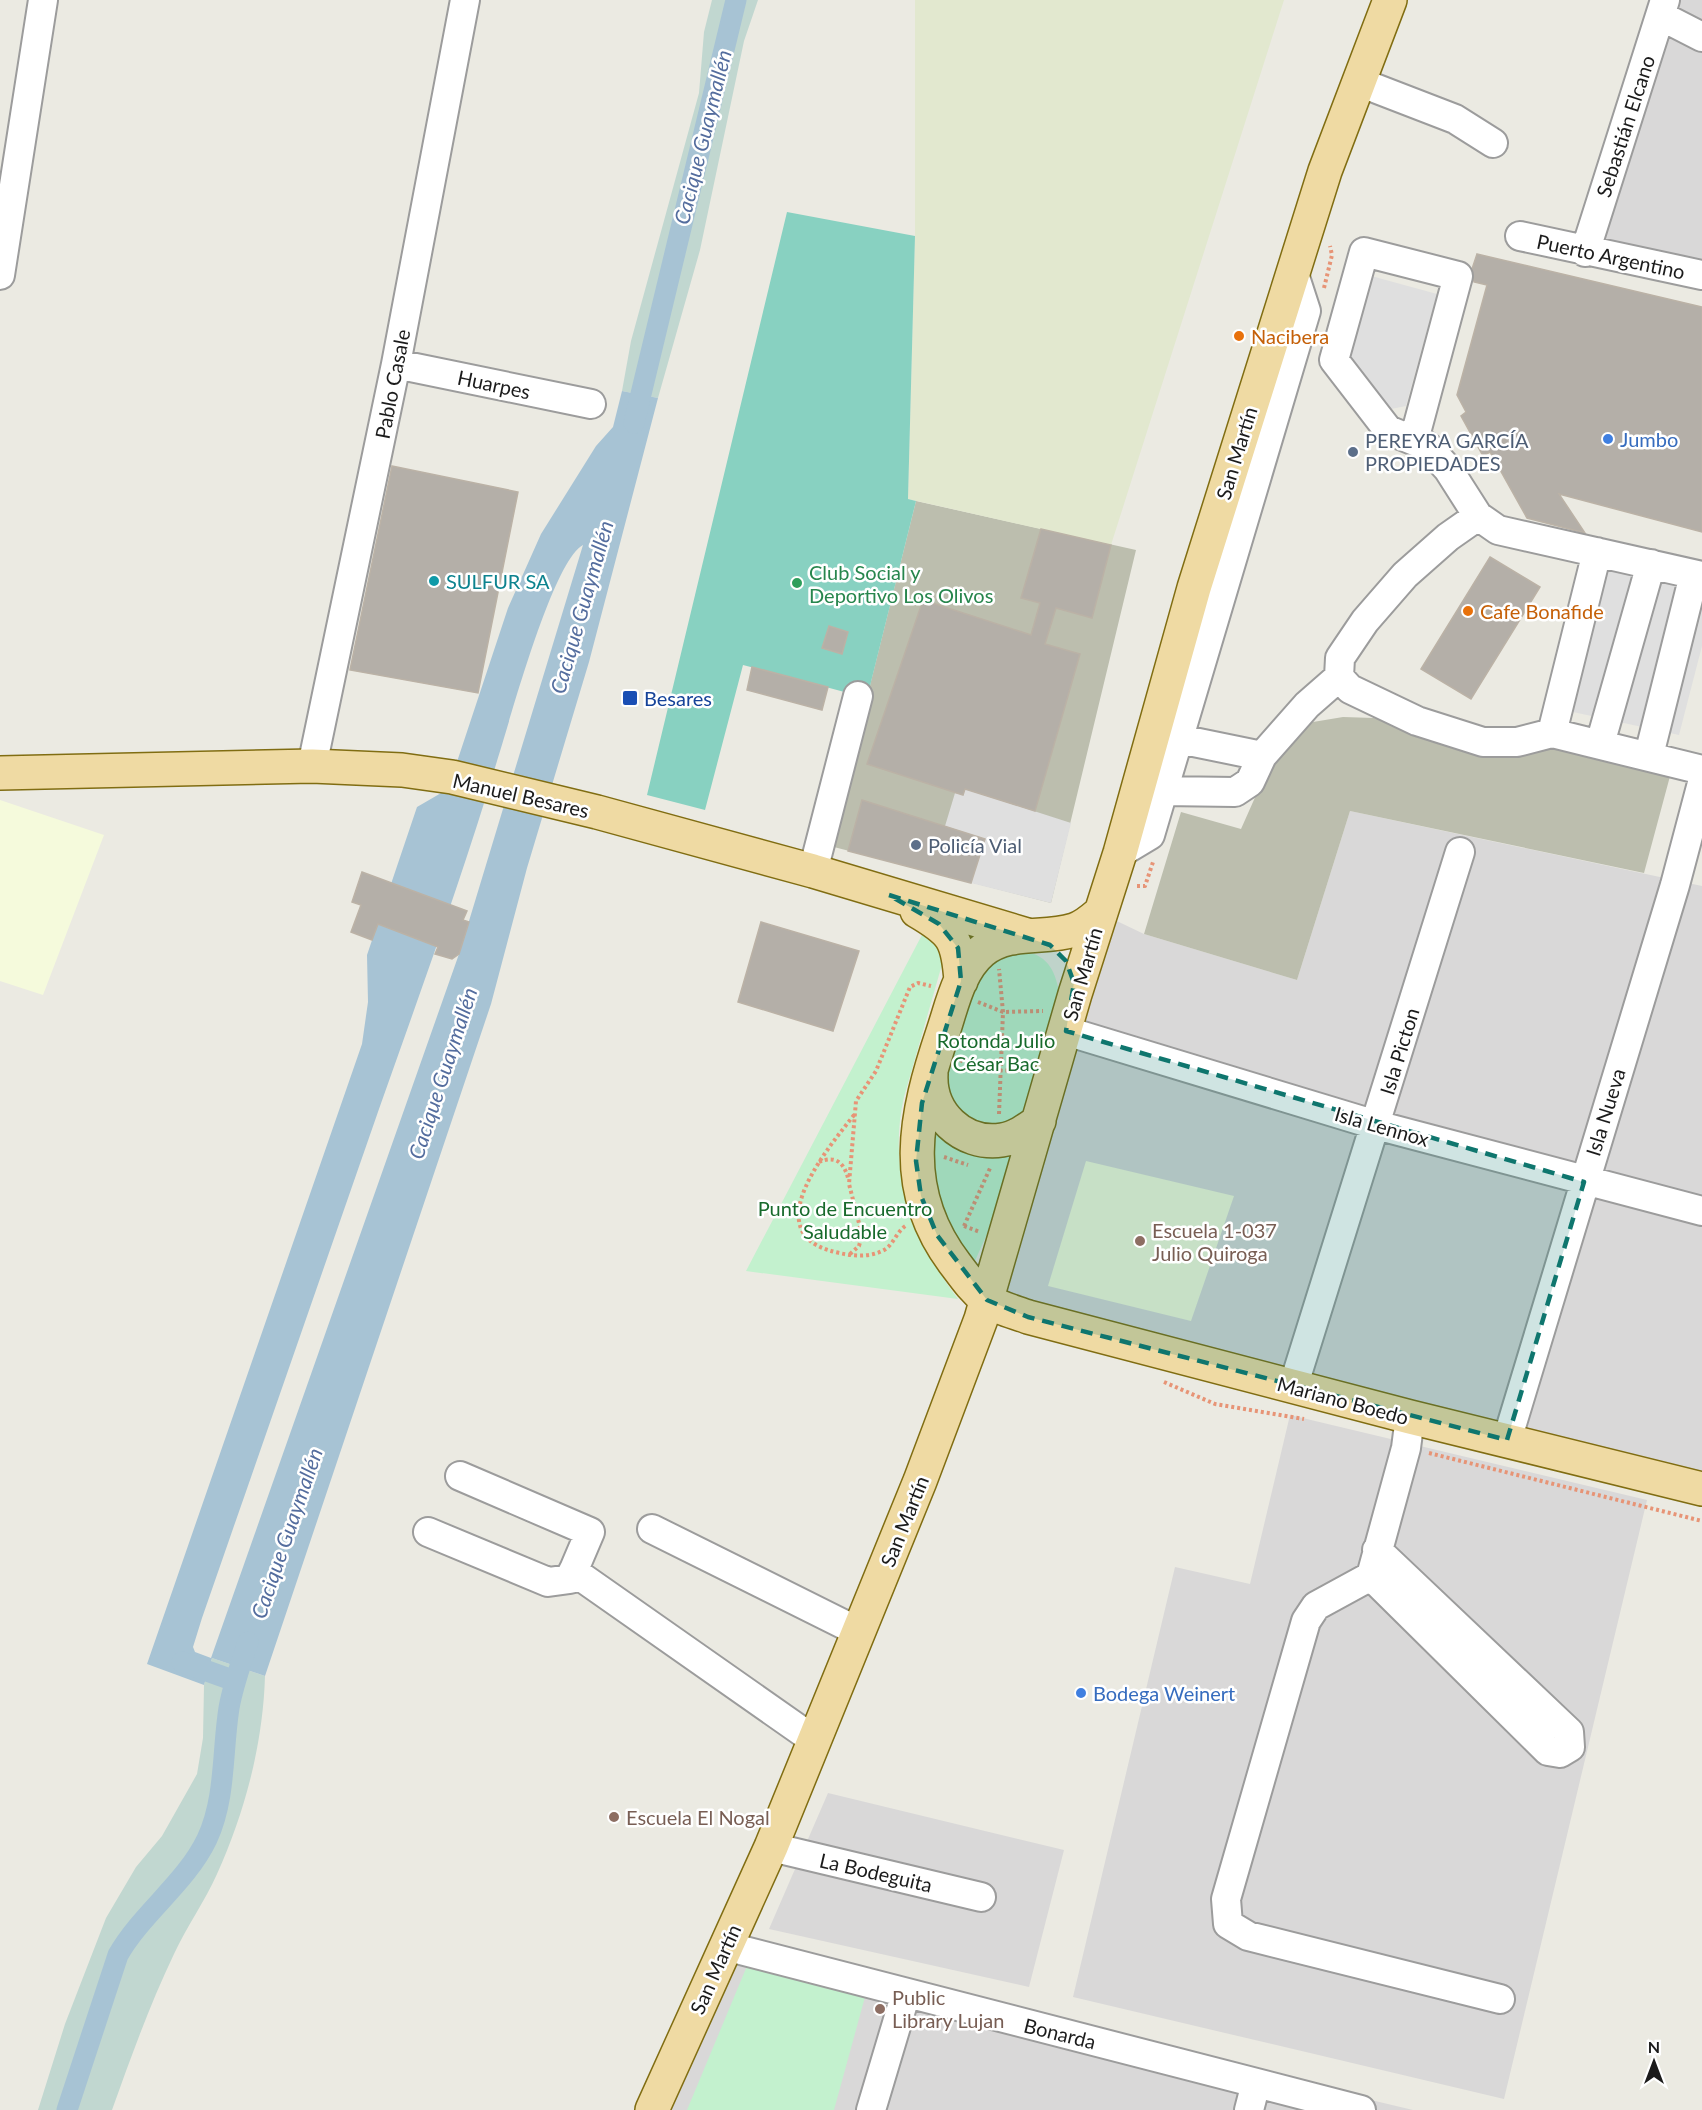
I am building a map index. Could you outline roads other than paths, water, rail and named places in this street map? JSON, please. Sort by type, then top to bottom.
[{"type":"main road","name":"San Martín","points":[[652,2110],[771,1847],[946,1414],[987,1300],[1100,913],[1120,853],[1194,588],[1325,171],[1390,0]]},
{"type":"main road","name":"Manuel Besares","points":[[0,773],[312,766],[402,770],[452,777],[548,800],[813,871],[1026,935]]},
{"type":"main road","points":[[890,895],[949,933],[958,948],[935,1056],[920,1113],[916,1144],[921,1196],[918,1225],[949,1255],[987,1300]]},
{"type":"main road","name":"San Martín","points":[[1026,935],[1074,930],[1100,913]]},
{"type":"main road","points":[[948,989],[982,952],[1000,941],[1026,935],[1050,945],[1063,957],[1073,976],[1071,1012]]},
{"type":"main road","points":[[935,1056],[931,1091],[942,1116],[963,1133],[975,1138],[997,1140],[1016,1136],[1039,1121]]},
{"type":"main road","name":"Mariano Boedo","points":[[987,1300],[1028,1317],[1293,1387],[1408,1433],[1508,1440],[1702,1489]]},
{"type":"street","points":[[0,275],[11,120],[43,0]]},
{"type":"street","name":"Pablo Casale","points":[[312,766],[396,364],[465,0]]},
{"type":"street","points":[[1663,8],[1702,37]]},
{"type":"street","name":"Sebastián Elcano","points":[[1585,252],[1663,8]]},
{"type":"street","points":[[1359,82],[1455,119],[1493,143]]},
{"type":"street","name":"Puerto Argentino","points":[[1520,236],[1585,252],[1702,275]]},
{"type":"street","points":[[1334,360],[1364,252],[1458,276],[1414,440]]},
{"type":"street","points":[[1120,853],[1150,835],[1179,739],[1306,311],[1293,271]]},
{"type":"street","points":[[1295,346],[1334,360],[1388,430],[1427,446],[1448,469],[1478,516],[1498,530],[1698,575],[1649,755]]},
{"type":"street","name":"Huarpes","points":[[396,364],[591,404]]},
{"type":"street","points":[[1478,516],[1448,537],[1405,575],[1365,621],[1340,658],[1339,677],[1350,689],[1417,721],[1483,742],[1517,742],[1552,733],[1649,755],[1702,770]]},
{"type":"street","points":[[1552,733],[1597,552]]},
{"type":"street","points":[[1600,744],[1651,564]]},
{"type":"street","points":[[1163,790],[1235,792],[1250,782],[1262,756],[1307,705],[1339,677]]},
{"type":"street","points":[[813,871],[858,696]]},
{"type":"street","points":[[1179,739],[1262,756]]},
{"type":"street","name":"Isla Nueva","points":[[1508,1440],[1675,885],[1702,783]]},
{"type":"street","name":"Isla Picton","points":[[1293,1387],[1460,852]]},
{"type":"street","name":"Isla Lennox","points":[[1071,1012],[1376,1125],[1584,1182],[1702,1211]]},
{"type":"street","points":[[1408,1433],[1374,1563],[1316,1606],[1306,1621],[1226,1899],[1228,1924],[1248,1936],[1500,1999]]},
{"type":"street","points":[[428,1532],[548,1582],[570,1579],[590,1532],[460,1476]]},
{"type":"street","points":[[652,1529],[859,1632]]},
{"type":"street","points":[[1374,1563],[1569,1732],[1570,1747],[1560,1753],[1548,1751],[1374,1563]]},
{"type":"street","points":[[573,1571],[814,1740]]},
{"type":"street","name":"La Bodeguita","points":[[771,1847],[981,1897]]},
{"type":"street","name":"Bonarda","points":[[725,1946],[1360,2110]]},
{"type":"street","points":[[871,2110],[906,1993]]},
{"type":"street","points":[[1249,2110],[1256,2083]]},
{"type":"water","points":[[622,391],[658,398],[589,662],[527,868],[491,1004],[265,1676],[212,1658],[204,1685],[147,1664],[362,1044],[368,1002],[367,955],[417,807],[448,789],[508,608],[541,534],[596,446],[613,427]],"holes":[[[583,545],[459,954],[211,1658],[195,1652],[193,1647],[202,1618],[455,892],[533,644],[558,580],[571,558]]]},
{"type":"waterway","name":"Cacique Guaymallén","points":[[634,423],[736,0]]},
{"type":"waterway","name":"Cacique Guaymallén","points":[[67,2110],[118,1955],[139,1925],[188,1870],[207,1839],[220,1791],[229,1708],[248,1642]]},
{"type":"waterway","points":[[182,1662],[235,1681]]},
{"type":"place","name":"Nacibera","points":[[1239,336]]},
{"type":"place","name":"Jumbo","points":[[1608,439]]},
{"type":"place","name":"PEREYRA GARCÍA PROPIEDADES","points":[[1353,452]]},
{"type":"place","name":"SULFUR SA","points":[[434,581]]},
{"type":"place","name":"Club Social y Deportivo Los Olivos","points":[[797,583]]},
{"type":"place","name":"Cafe Bonafide","points":[[1468,611]]},
{"type":"place","name":"Besares","points":[[630,698]]},
{"type":"place","name":"Policía Vial","points":[[916,845]]},
{"type":"place","name":"Escuela 1-037 Julio Quiroga","points":[[1140,1241]]},
{"type":"place","name":"Bodega Weinert","points":[[1081,1693]]},
{"type":"place","name":"Escuela El Nogal","points":[[614,1817]]},
{"type":"place","name":"Public Library Lujan","points":[[880,2009]]},
{"type":"park label","name":"Rotonda Julio César Bac","points":[[996,1052]]},
{"type":"park label","name":"Punto de Encuentro Saludable","points":[[845,1220]]}]
